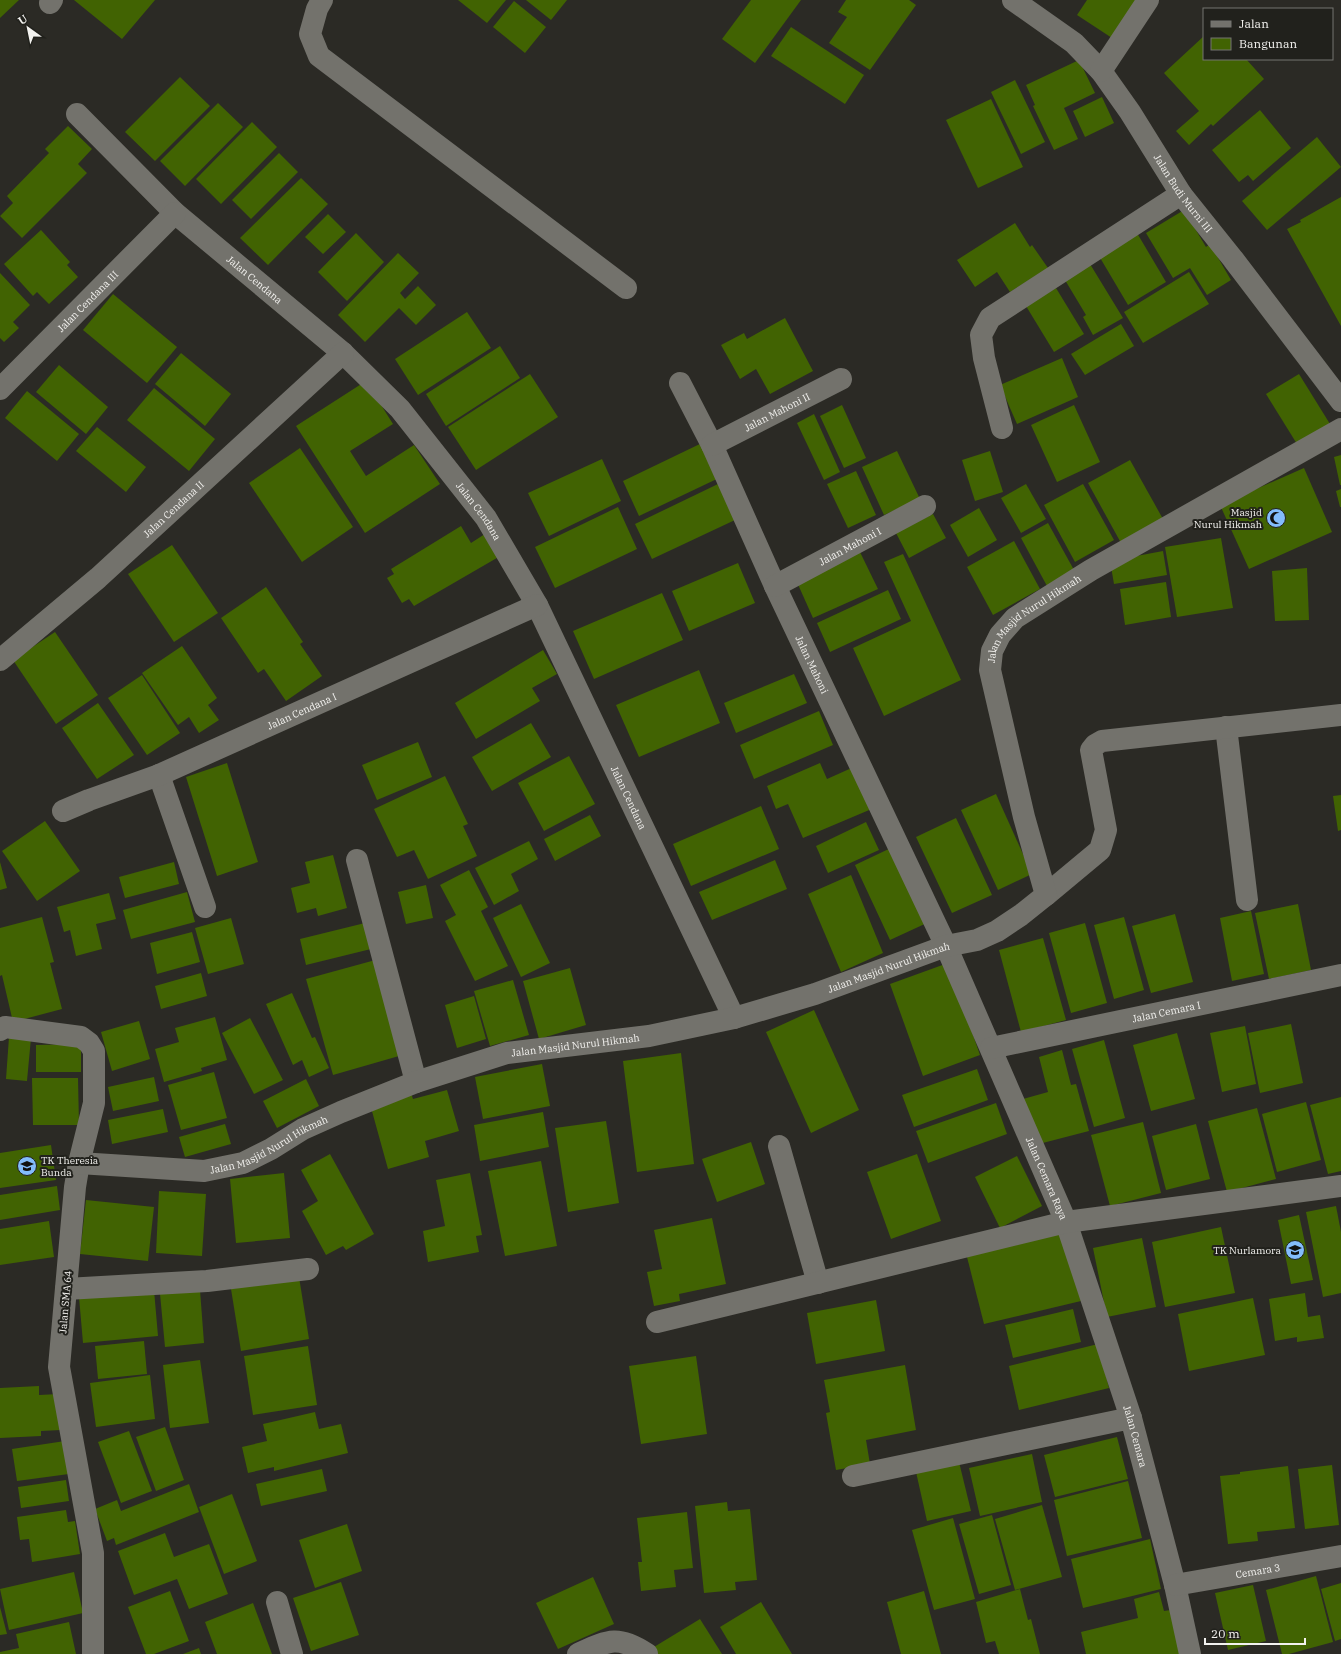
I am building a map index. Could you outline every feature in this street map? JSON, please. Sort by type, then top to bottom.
[{"type":"street","points":[[322,0],[317,9],[310,34],[319,56],[626,288]]},
{"type":"street","name":"Jalan Budi Murni III","points":[[1013,0],[1074,42],[1100,71],[1130,112],[1181,194],[1233,259],[1341,401]]},
{"type":"street","points":[[1100,71],[1148,0]]},
{"type":"street","name":"Jalan Cendana","points":[[77,114],[175,212],[343,353],[400,409],[486,518],[537,605],[734,1018]]},
{"type":"street","points":[[1002,428],[984,358],[981,334],[990,318],[1181,194]]},
{"type":"street","name":"Jalan Cendana III","points":[[0,389],[175,212]]},
{"type":"street","name":"Jalan Cendana II","points":[[0,660],[98,578],[343,353]]},
{"type":"street","name":"Jalan Mahoni II","points":[[712,444],[841,380]]},
{"type":"street","name":"Jalan Mahoni","points":[[680,383],[712,444],[775,586],[946,946]]},
{"type":"street","name":"Jalan Masjid Nurul Hikmah","points":[[79,1163],[204,1171],[243,1163],[271,1149],[303,1129],[341,1112],[416,1082],[507,1053],[649,1036],[734,1018],[815,994],[946,946],[977,940],[997,931],[1022,915],[1046,895],[1024,817],[990,670],[992,651],[1000,635],[1015,618],[1091,570],[1341,429]]},
{"type":"street","name":"Jalan Mahoni I","points":[[775,586],[925,506]]},
{"type":"street","name":"Jalan Cendana I","points":[[63,811],[159,775],[537,605]]},
{"type":"street","points":[[1046,895],[1081,868],[1100,850],[1106,830],[1091,750],[1095,745],[1102,741],[1341,715]]},
{"type":"street","points":[[1226,727],[1247,900]]},
{"type":"street","points":[[159,775],[205,907]]},
{"type":"street","points":[[358,860],[416,1082]]},
{"type":"street","name":"Jalan Cemara Raya","points":[[946,946],[1066,1222],[1341,1186]]},
{"type":"street","name":"Jalan Cemara I","points":[[991,1048],[1341,974]]},
{"type":"street","name":"Jalan SMA 64","points":[[2,1025],[80,1037],[89,1042],[94,1051],[94,1103],[79,1163],[75,1187],[59,1367],[93,1553],[93,1654]]},
{"type":"street","points":[[779,1146],[818,1283]]},
{"type":"street","points":[[657,1322],[1066,1222]]},
{"type":"street","name":"Jalan Cemara","points":[[1066,1222],[1131,1418],[1174,1585],[1190,1654]]},
{"type":"street","points":[[66,1289],[207,1281],[308,1269]]},
{"type":"street","points":[[853,1476],[1131,1418]]},
{"type":"street","name":"Cemara 3","points":[[1174,1585],[1341,1556]]},
{"type":"street","points":[[277,1602],[292,1654]]},
{"type":"street","points":[[578,1654],[602,1643],[622,1641],[634,1645],[648,1654]]},
{"type":"building","points":[[0,0],[19,0],[0,18]]},
{"type":"building","points":[[74,0],[155,0],[122,39]]},
{"type":"building","points":[[458,0],[506,0],[487,23]]},
{"type":"building","points":[[526,0],[567,0],[551,20]]},
{"type":"building","points":[[751,0],[801,0],[755,63],[722,39]]},
{"type":"building","points":[[846,0],[909,0],[916,5],[870,70],[829,43],[847,17],[838,12]]},
{"type":"building","points":[[1087,0],[1136,0],[1112,38],[1077,15]]},
{"type":"building","points":[[514,1],[546,27],[525,53],[493,27]]},
{"type":"building","points":[[791,27],[864,75],[845,104],[771,56]]},
{"type":"building","points":[[1203,37],[1203,60],[1247,60],[1264,79],[1213,126],[1211,124],[1189,145],[1176,131],[1199,111],[1164,73]]},
{"type":"building","points":[[1079,60],[1095,93],[1064,108],[1078,139],[1054,150],[1033,106],[1035,105],[1026,85]]},
{"type":"building","points":[[180,77],[210,106],[155,161],[125,132]]},
{"type":"building","points":[[1015,80],[1045,142],[1021,154],[991,92]]},
{"type":"building","points":[[1102,97],[1114,123],[1085,137],[1073,111]]},
{"type":"building","points":[[991,99],[1023,167],[978,188],[946,120]]},
{"type":"building","points":[[218,103],[243,127],[185,186],[160,161]]},
{"type":"building","points":[[1260,110],[1291,148],[1253,181],[1248,175],[1239,182],[1212,150]]},
{"type":"building","points":[[252,122],[277,147],[221,204],[196,179]]},
{"type":"building","points":[[68,126],[92,149],[78,164],[87,173],[22,238],[0,216],[13,203],[7,196],[49,153],[45,149]]},
{"type":"building","points":[[1317,137],[1341,167],[1267,230],[1242,201]]},
{"type":"building","points":[[279,153],[298,172],[251,219],[232,200]]},
{"type":"building","points":[[301,178],[328,204],[268,265],[240,238]]},
{"type":"building","points":[[1341,197],[1341,326],[1287,229]]},
{"type":"building","points":[[1184,210],[1206,247],[1210,244],[1231,280],[1207,295],[1190,268],[1173,278],[1146,233]]},
{"type":"building","points":[[328,214],[346,232],[323,254],[305,237]]},
{"type":"building","points":[[1015,223],[1030,247],[1032,245],[1048,268],[1010,292],[997,272],[975,287],[957,260]]},
{"type":"building","points":[[41,230],[70,262],[67,265],[78,277],[49,304],[37,292],[33,296],[4,264]]},
{"type":"building","points":[[356,233],[384,262],[347,301],[318,272]]},
{"type":"building","points":[[1137,233],[1166,282],[1128,305],[1099,256]]},
{"type":"building","points":[[398,253],[419,273],[400,293],[405,299],[418,286],[436,305],[416,325],[399,308],[365,342],[338,315]]},
{"type":"building","points":[[1090,264],[1123,318],[1093,335],[1083,317],[1086,315],[1065,280]]},
{"type":"building","points":[[1189,272],[1209,304],[1143,343],[1124,312]]},
{"type":"building","points":[[0,273],[30,305],[13,322],[19,328],[4,342],[0,338]]},
{"type":"building","points":[[1056,288],[1084,334],[1054,352],[1026,306]]},
{"type":"building","points":[[113,294],[177,347],[147,383],[83,330]]},
{"type":"building","points":[[467,312],[491,348],[418,395],[395,359]]},
{"type":"building","points":[[785,318],[813,371],[770,394],[756,369],[740,379],[721,345],[744,333],[747,339]]},
{"type":"building","points":[[1121,324],[1134,346],[1085,375],[1071,354]]},
{"type":"building","points":[[500,346],[520,378],[446,426],[426,394]]},
{"type":"building","points":[[181,353],[231,394],[205,426],[155,384]]},
{"type":"building","points":[[1062,358],[1078,397],[1017,424],[1000,385]]},
{"type":"building","points":[[59,365],[108,407],[86,434],[36,392]]},
{"type":"building","points":[[530,374],[558,417],[476,470],[448,427]]},
{"type":"building","points":[[1299,374],[1330,424],[1297,444],[1266,394]]},
{"type":"building","points":[[366,381],[393,424],[350,451],[366,476],[414,445],[440,484],[365,533],[296,426]]},
{"type":"building","points":[[154,388],[215,439],[189,471],[127,420]]},
{"type":"building","points":[[27,391],[79,434],[57,461],[5,418]]},
{"type":"building","points":[[842,405],[866,458],[844,468],[820,416]]},
{"type":"building","points":[[1074,405],[1100,462],[1057,482],[1031,425]]},
{"type":"building","points":[[814,414],[840,472],[824,480],[797,423]]},
{"type":"building","points":[[97,427],[146,467],[126,492],[76,451]]},
{"type":"building","points":[[704,442],[721,477],[639,516],[623,481]]},
{"type":"building","points":[[300,448],[353,527],[302,562],[249,483]]},
{"type":"building","points":[[897,451],[920,499],[884,515],[862,467]]},
{"type":"building","points":[[990,451],[1003,492],[975,501],[962,460]]},
{"type":"building","points":[[1341,455],[1341,485],[1340,485],[1334,457]]},
{"type":"building","points":[[602,459],[621,501],[549,536],[528,493]]},
{"type":"building","points":[[1130,460],[1163,519],[1121,543],[1088,483]]},
{"type":"building","name":"Masjid Nurul Hikmah","points":[[1304,468],[1332,532],[1249,569],[1220,505]]},
{"type":"building","points":[[856,471],[876,515],[848,528],[827,484]]},
{"type":"building","points":[[718,484],[735,520],[652,559],[635,524]]},
{"type":"building","points":[[1026,484],[1046,519],[1021,533],[1001,498]]},
{"type":"building","points":[[1083,484],[1114,540],[1075,562],[1044,505]]},
{"type":"building","points":[[1341,489],[1341,507],[1340,507],[1336,491]]},
{"type":"building","points":[[618,507],[637,549],[555,588],[535,547]]},
{"type":"building","points":[[979,508],[997,540],[968,557],[950,525]]},
{"type":"building","points":[[933,514],[946,538],[909,558],[896,533]]},
{"type":"building","points":[[1048,523],[1074,570],[1047,586],[1021,538]]},
{"type":"building","points":[[461,526],[471,543],[488,532],[502,555],[414,606],[409,599],[402,603],[387,578],[394,574],[391,569]]},
{"type":"building","points":[[1221,538],[1233,608],[1177,617],[1165,547]]},
{"type":"building","points":[[1014,541],[1040,589],[993,615],[967,567]]},
{"type":"building","points":[[172,545],[218,613],[174,642],[128,574]]},
{"type":"building","points":[[859,550],[878,589],[813,618],[796,580]]},
{"type":"building","points":[[1163,551],[1167,575],[1114,584],[1110,561]]},
{"type":"building","points":[[903,554],[961,680],[884,716],[853,648],[911,621],[884,562]]},
{"type":"building","points":[[738,563],[755,603],[689,631],[672,591]]},
{"type":"building","points":[[1307,568],[1309,620],[1275,621],[1272,571]]},
{"type":"building","points":[[1166,582],[1171,617],[1125,625],[1120,589]]},
{"type":"building","points":[[266,587],[303,642],[300,644],[322,676],[286,701],[264,669],[258,673],[221,618]]},
{"type":"building","points":[[888,590],[901,619],[830,652],[817,623]]},
{"type":"building","points":[[662,593],[683,640],[594,679],[573,631]]},
{"type":"building","points":[[55,632],[98,695],[56,724],[13,660]]},
{"type":"building","points":[[182,646],[217,698],[208,705],[219,720],[199,733],[189,717],[178,725],[142,673]]},
{"type":"building","points":[[543,650],[557,674],[532,688],[540,701],[476,739],[455,703]]},
{"type":"building","points":[[699,670],[720,723],[639,757],[616,705]]},
{"type":"building","points":[[794,674],[807,703],[736,733],[724,703]]},
{"type":"building","points":[[142,675],[180,733],[147,755],[108,698]]},
{"type":"building","points":[[98,703],[134,755],[97,779],[62,728]]},
{"type":"building","points":[[819,711],[833,745],[754,779],[740,745]]},
{"type":"building","points":[[531,723],[551,757],[492,791],[472,757]]},
{"type":"building","points":[[418,742],[432,777],[377,800],[362,765]]},
{"type":"building","points":[[569,756],[595,804],[544,831],[518,783]]},
{"type":"building","points":[[227,763],[258,862],[217,876],[186,777]]},
{"type":"building","points":[[820,763],[827,779],[856,766],[874,808],[803,838],[788,804],[776,809],[767,786]]},
{"type":"building","points":[[445,776],[468,824],[463,826],[477,856],[428,879],[414,850],[397,857],[374,809]]},
{"type":"building","points":[[996,794],[1032,874],[998,890],[961,810]]},
{"type":"building","points":[[1341,795],[1341,830],[1338,831],[1333,796]]},
{"type":"building","points":[[761,806],[779,849],[691,886],[673,844]]},
{"type":"building","points":[[590,815],[601,836],[555,861],[544,839]]},
{"type":"building","points":[[956,818],[992,895],[952,913],[916,837]]},
{"type":"building","points":[[45,821],[80,871],[37,901],[2,851]]},
{"type":"building","points":[[866,822],[879,850],[828,873],[816,846]]},
{"type":"building","points":[[529,841],[538,859],[511,874],[519,891],[494,905],[475,868]]},
{"type":"building","points":[[895,846],[929,922],[890,940],[855,865]]},
{"type":"building","points":[[333,855],[347,908],[318,916],[316,908],[297,913],[291,888],[310,883],[305,862]]},
{"type":"building","points":[[775,860],[787,889],[712,920],[699,892]]},
{"type":"building","points":[[0,862],[7,888],[0,890]]},
{"type":"building","points":[[174,862],[179,884],[125,898],[119,877]]},
{"type":"building","points":[[469,870],[488,907],[481,911],[508,966],[475,981],[445,921],[456,915],[440,885]]},
{"type":"building","points":[[851,875],[883,953],[841,972],[808,894]]},
{"type":"building","points":[[426,885],[433,918],[406,924],[398,892]]},
{"type":"building","points":[[187,892],[195,922],[131,939],[123,910]]},
{"type":"building","points":[[109,893],[116,919],[96,924],[102,949],[76,956],[70,930],[64,932],[57,907]]},
{"type":"building","points":[[521,904],[550,963],[521,977],[493,918]]},
{"type":"building","points":[[1298,904],[1311,970],[1269,979],[1255,913]]},
{"type":"building","points":[[1251,911],[1264,974],[1232,981],[1220,918]]},
{"type":"building","points":[[1175,914],[1193,982],[1151,993],[1132,926]]},
{"type":"building","points":[[42,917],[54,962],[50,963],[62,1009],[13,1022],[2,975],[0,976],[0,928]]},
{"type":"building","points":[[1124,917],[1144,990],[1114,999],[1094,925]]},
{"type":"building","points":[[231,918],[244,964],[208,974],[195,928]]},
{"type":"building","points":[[365,923],[371,949],[306,965],[300,939]]},
{"type":"building","points":[[1085,923],[1107,1003],[1071,1013],[1049,933]]},
{"type":"building","points":[[192,932],[200,962],[157,974],[150,943]]},
{"type":"building","points":[[1043,938],[1066,1020],[1021,1032],[999,950]]},
{"type":"building","points":[[379,959],[406,1054],[333,1075],[306,979]]},
{"type":"building","points":[[948,963],[980,1055],[923,1076],[890,984]]},
{"type":"building","points":[[570,968],[586,1025],[539,1039],[523,981]]},
{"type":"building","points":[[201,973],[207,996],[161,1009],[155,986]]},
{"type":"building","points":[[513,980],[529,1035],[490,1046],[474,991]]},
{"type":"building","points":[[292,993],[312,1038],[315,1037],[329,1068],[309,1077],[302,1060],[293,1065],[266,1004]]},
{"type":"building","points":[[474,996],[486,1039],[457,1048],[445,1005]]},
{"type":"building","points":[[814,1010],[859,1110],[811,1133],[766,1032]]},
{"type":"building","points":[[215,1017],[227,1060],[201,1068],[202,1071],[164,1082],[155,1049],[179,1042],[175,1028]]},
{"type":"building","points":[[250,1018],[283,1080],[254,1094],[222,1033]]},
{"type":"building","points":[[139,1021],[150,1059],[112,1071],[101,1032]]},
{"type":"building","points":[[1291,1024],[1303,1083],[1260,1093],[1248,1033]]},
{"type":"building","points":[[1245,1026],[1256,1084],[1222,1092],[1210,1033]]},
{"type":"building","points":[[1177,1033],[1195,1099],[1151,1111],[1133,1045]]},
{"type":"building","points":[[9,1037],[31,1038],[27,1081],[6,1079]]},
{"type":"building","points":[[1104,1040],[1125,1118],[1094,1127],[1072,1049]]},
{"type":"building","points":[[81,1044],[81,1072],[36,1072],[36,1045]]},
{"type":"building","points":[[1062,1050],[1071,1085],[1076,1084],[1089,1131],[1035,1145],[1023,1099],[1048,1092],[1039,1057]]},
{"type":"building","points":[[681,1053],[694,1164],[637,1172],[623,1061]]},
{"type":"building","points":[[542,1064],[550,1106],[483,1119],[475,1077]]},
{"type":"building","points":[[977,1069],[988,1100],[914,1127],[902,1095]]},
{"type":"building","points":[[214,1072],[227,1118],[181,1130],[168,1085]]},
{"type":"building","points":[[154,1077],[159,1101],[113,1111],[108,1087]]},
{"type":"building","points":[[32,1078],[78,1078],[79,1125],[33,1125]]},
{"type":"building","points":[[306,1079],[319,1106],[277,1128],[263,1101]]},
{"type":"building","points":[[447,1090],[459,1131],[425,1141],[429,1157],[388,1169],[370,1104],[411,1093],[413,1099]]},
{"type":"building","points":[[1341,1097],[1341,1171],[1328,1174],[1310,1105]]},
{"type":"building","points":[[1306,1102],[1321,1160],[1277,1172],[1262,1114]]},
{"type":"building","points":[[996,1103],[1007,1134],[928,1163],[916,1131]]},
{"type":"building","points":[[1257,1108],[1276,1179],[1227,1192],[1208,1121]]},
{"type":"building","points":[[163,1109],[168,1132],[112,1144],[108,1120]]},
{"type":"building","points":[[543,1112],[549,1147],[480,1161],[474,1125]]},
{"type":"building","points":[[606,1121],[619,1203],[568,1212],[555,1128]]},
{"type":"building","points":[[1143,1122],[1161,1193],[1110,1206],[1091,1135]]},
{"type":"building","points":[[225,1124],[231,1144],[185,1157],[179,1137]]},
{"type":"building","points":[[1196,1124],[1210,1179],[1166,1190],[1152,1136]]},
{"type":"building","points":[[751,1142],[765,1184],[717,1202],[702,1159]]},
{"type":"building","name":"TK Theresia Bunda","points":[[51,1145],[56,1180],[0,1188],[0,1153]]},
{"type":"building","points":[[330,1154],[374,1234],[346,1250],[343,1246],[326,1255],[302,1211],[318,1201],[301,1170]]},
{"type":"building","points":[[917,1154],[941,1221],[891,1239],[867,1172]]},
{"type":"building","points":[[1017,1156],[1042,1206],[1000,1228],[975,1177]]},
{"type":"building","points":[[541,1161],[557,1246],[505,1256],[488,1171]]},
{"type":"building","points":[[284,1173],[290,1238],[236,1243],[230,1179]]},
{"type":"building","points":[[470,1173],[482,1235],[476,1236],[479,1252],[428,1262],[423,1231],[445,1226],[436,1180]]},
{"type":"building","points":[[57,1186],[60,1210],[0,1220],[0,1195]]},
{"type":"building","points":[[159,1191],[206,1194],[202,1256],[156,1253]]},
{"type":"building","points":[[86,1200],[154,1207],[148,1261],[80,1254]]},
{"type":"building","points":[[1336,1206],[1341,1232],[1341,1293],[1323,1297],[1306,1212]]},
{"type":"building","name":"TK Nurlamora","points":[[1299,1215],[1313,1280],[1291,1284],[1278,1220]]},
{"type":"building","points":[[712,1218],[726,1284],[679,1294],[680,1301],[654,1306],[647,1272],[662,1269],[654,1230]]},
{"type":"building","points":[[49,1221],[54,1257],[0,1265],[0,1229]]},
{"type":"building","points":[[1221,1227],[1235,1293],[1165,1307],[1152,1242]]},
{"type":"building","points":[[1063,1229],[1081,1301],[984,1324],[966,1253]]},
{"type":"building","points":[[1142,1238],[1156,1307],[1107,1317],[1093,1248]]},
{"type":"building","points":[[299,1277],[309,1339],[241,1351],[231,1289]]},
{"type":"building","points":[[154,1290],[158,1336],[83,1343],[79,1297]]},
{"type":"building","points":[[200,1290],[204,1343],[165,1347],[160,1294]]},
{"type":"building","points":[[1305,1293],[1308,1317],[1320,1315],[1324,1338],[1297,1342],[1297,1337],[1275,1341],[1269,1299]]},
{"type":"building","points":[[1253,1298],[1265,1355],[1189,1371],[1178,1314]]},
{"type":"building","points":[[876,1300],[885,1351],[816,1364],[807,1313]]},
{"type":"building","points":[[1073,1309],[1081,1342],[1013,1358],[1005,1325]]},
{"type":"building","points":[[144,1341],[147,1374],[98,1379],[95,1346]]},
{"type":"building","points":[[1098,1344],[1109,1388],[1019,1410],[1009,1366]]},
{"type":"building","points":[[308,1346],[317,1405],[253,1415],[244,1356]]},
{"type":"building","points":[[696,1356],[707,1434],[641,1444],[629,1366]]},
{"type":"building","points":[[200,1360],[209,1423],[170,1428],[163,1365]]},
{"type":"building","points":[[905,1365],[916,1430],[866,1440],[870,1464],[836,1470],[826,1413],[830,1412],[824,1380]]},
{"type":"building","points":[[150,1375],[155,1419],[96,1427],[90,1383]]},
{"type":"building","points":[[39,1386],[39,1395],[59,1394],[61,1430],[41,1431],[41,1436],[0,1438],[0,1388]]},
{"type":"building","points":[[315,1412],[319,1429],[341,1424],[348,1453],[274,1471],[274,1467],[248,1473],[242,1447],[267,1441],[263,1424]]},
{"type":"building","points":[[165,1427],[184,1480],[156,1491],[136,1437]]},
{"type":"building","points":[[129,1431],[152,1491],[121,1503],[98,1442]]},
{"type":"building","points":[[1117,1437],[1128,1479],[1055,1497],[1044,1455]]},
{"type":"building","points":[[65,1441],[69,1474],[17,1481],[12,1449]]},
{"type":"building","points":[[1032,1454],[1042,1502],[980,1516],[969,1468]]},
{"type":"building","points":[[959,1462],[971,1511],[927,1521],[916,1472]]},
{"type":"building","points":[[1332,1465],[1339,1525],[1305,1529],[1298,1469]]},
{"type":"building","points":[[1288,1466],[1295,1528],[1257,1532],[1258,1541],[1228,1544],[1220,1476]]},
{"type":"building","points":[[322,1469],[327,1491],[261,1506],[256,1484]]},
{"type":"building","points":[[66,1480],[69,1501],[21,1508],[18,1487]]},
{"type":"building","points":[[1128,1481],[1142,1538],[1067,1556],[1054,1500]]},
{"type":"building","points":[[189,1484],[199,1512],[116,1545],[114,1538],[107,1541],[95,1509],[117,1500],[121,1511]]},
{"type":"building","points":[[232,1494],[257,1561],[224,1574],[199,1507]]},
{"type":"building","points":[[727,1502],[728,1511],[750,1509],[757,1580],[735,1582],[736,1590],[704,1593],[695,1506]]},
{"type":"building","points":[[1042,1505],[1062,1577],[1015,1590],[995,1519]]},
{"type":"building","points":[[66,1510],[68,1522],[75,1521],[80,1554],[32,1562],[29,1539],[20,1540],[17,1517]]},
{"type":"building","points":[[687,1512],[693,1568],[674,1570],[676,1587],[641,1591],[638,1562],[642,1562],[637,1518]]},
{"type":"building","points":[[992,1515],[1011,1585],[979,1594],[959,1524]]},
{"type":"building","points":[[953,1518],[975,1599],[934,1610],[912,1530]]},
{"type":"building","points":[[347,1524],[362,1571],[315,1588],[299,1540]]},
{"type":"building","points":[[165,1533],[174,1557],[209,1544],[228,1594],[189,1609],[177,1579],[134,1595],[118,1551]]},
{"type":"building","points":[[1150,1539],[1161,1589],[1083,1608],[1071,1559]]},
{"type":"building","points":[[74,1572],[83,1613],[9,1630],[0,1589]]},
{"type":"building","points":[[1316,1576],[1333,1642],[1289,1654],[1282,1654],[1266,1590]]},
{"type":"building","points":[[593,1577],[614,1624],[558,1649],[536,1603]]},
{"type":"building","points":[[341,1582],[359,1635],[311,1651],[293,1598]]},
{"type":"building","points":[[1341,1583],[1341,1639],[1335,1641],[1321,1589]]},
{"type":"building","points":[[1253,1585],[1266,1641],[1228,1650],[1215,1593]]},
{"type":"building","points":[[1020,1589],[1028,1620],[1031,1619],[1040,1654],[999,1654],[995,1641],[986,1643],[976,1602]]},
{"type":"building","points":[[170,1591],[189,1641],[154,1654],[146,1654],[128,1607]]},
{"type":"building","points":[[924,1591],[941,1654],[901,1654],[887,1602]]},
{"type":"building","points":[[1159,1592],[1164,1611],[1171,1610],[1182,1654],[1086,1654],[1081,1632],[1138,1618],[1134,1599]]},
{"type":"building","points":[[761,1602],[792,1654],[736,1654],[720,1627]]},
{"type":"building","points":[[253,1603],[272,1654],[217,1654],[205,1622]]},
{"type":"building","points":[[0,1607],[7,1634],[0,1635]]},
{"type":"building","points":[[700,1619],[722,1654],[658,1654],[654,1647]]},
{"type":"building","points":[[69,1622],[76,1654],[0,1654],[0,1652],[19,1648],[16,1634]]},
{"type":"building","points":[[199,1648],[201,1654],[183,1654]]},
{"type":"place","name":"Masjid Nurul Hikmah","points":[[1276,518]]},
{"type":"place","name":"TK Theresia Bunda","points":[[27,1166]]},
{"type":"place","name":"TK Nurlamora","points":[[1295,1250]]}]
